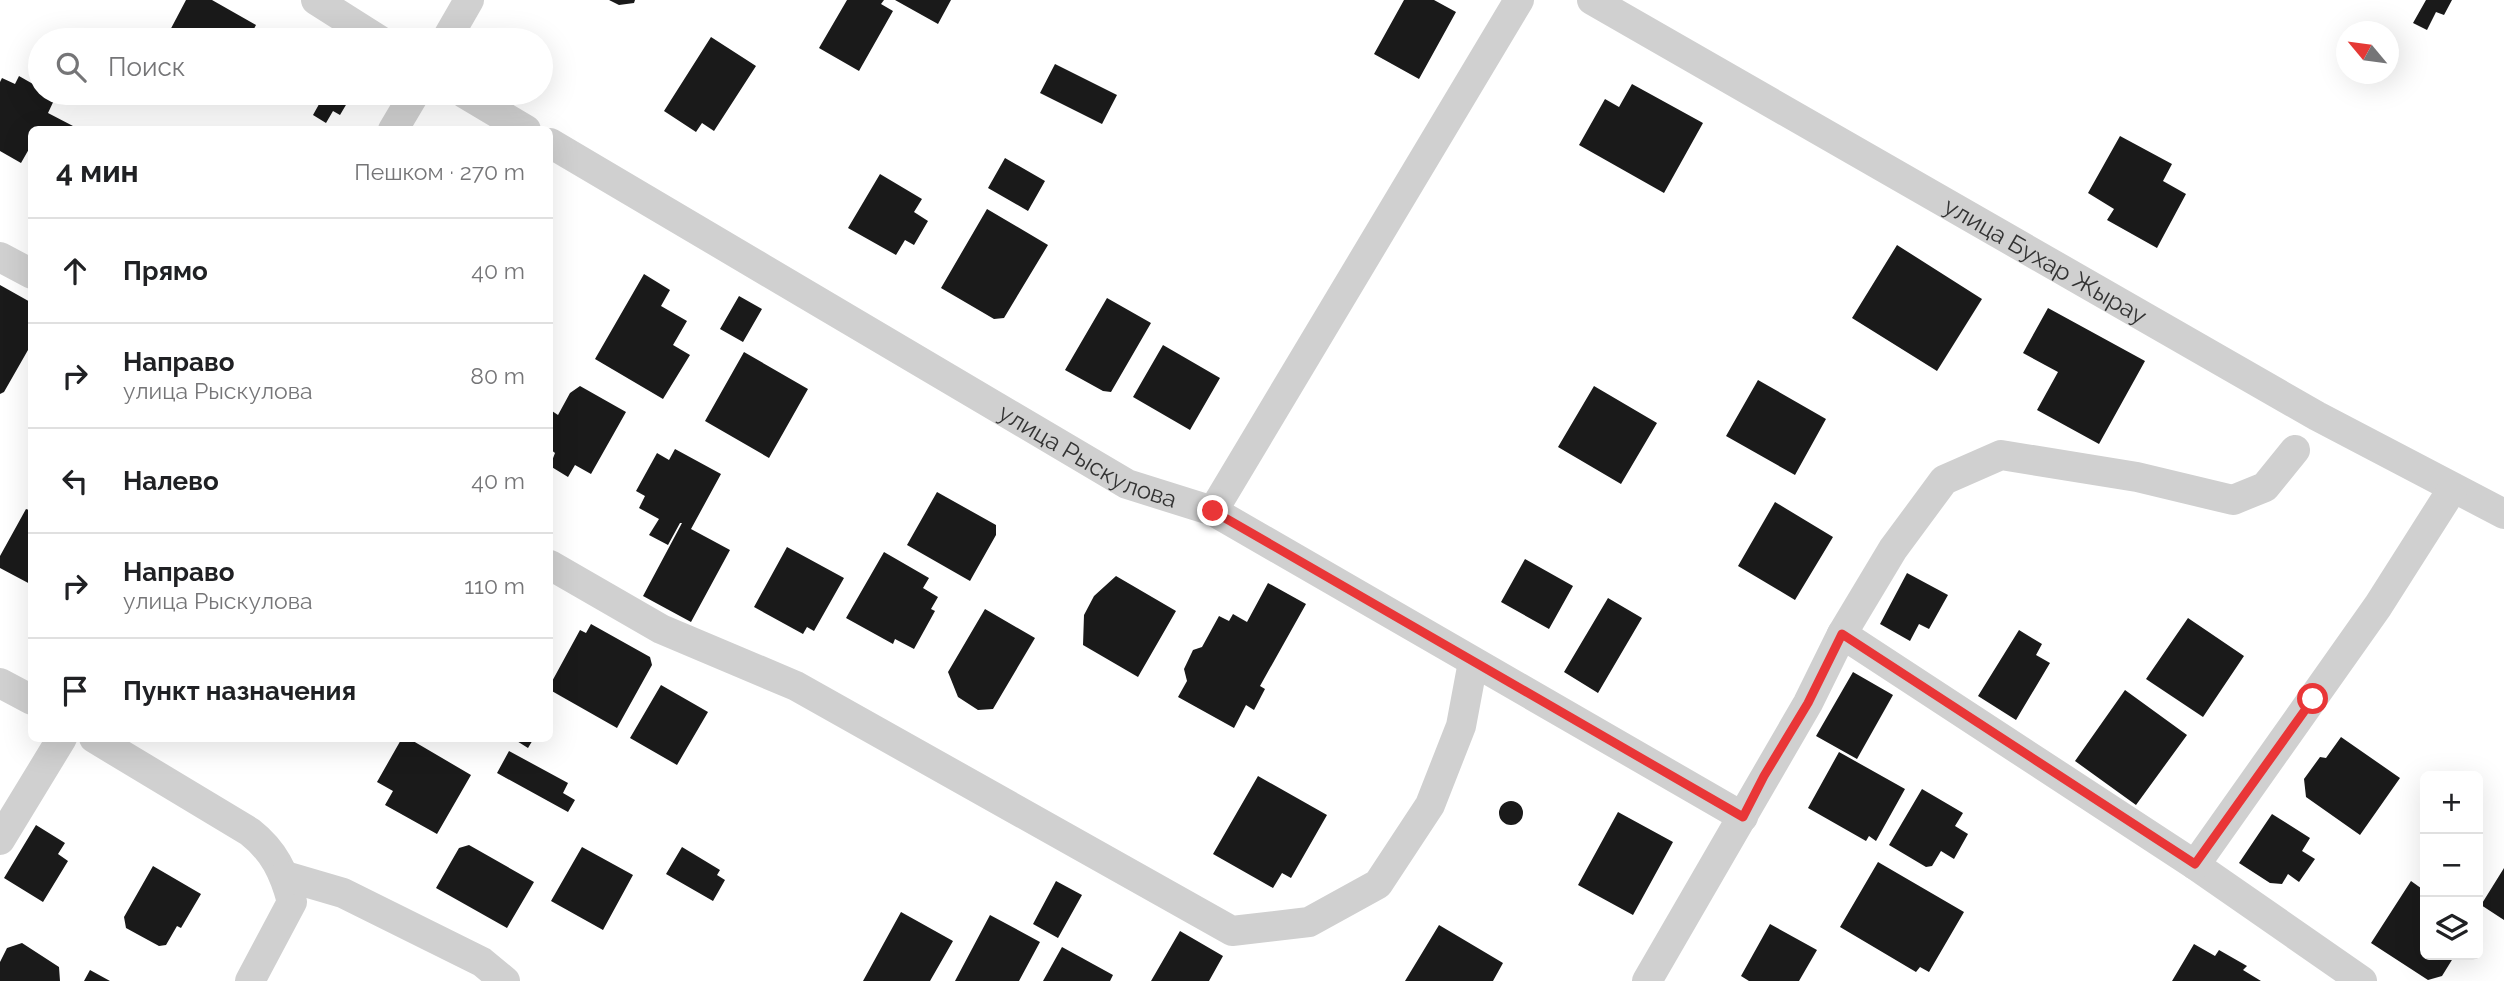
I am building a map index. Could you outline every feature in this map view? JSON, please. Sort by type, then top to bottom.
[{"type":"street","points":[[316,0],[360,28]]},
{"type":"street","points":[[453,28],[469,0]]},
{"type":"street","points":[[1213,511],[1519,0]]},
{"type":"street","name":"улица Бухар Жырау","points":[[1592,0],[2305,410],[2504,514]]},
{"type":"street","points":[[395,126],[408,105]]},
{"type":"street","points":[[484,105],[519,126]]},
{"type":"street","name":"улица Рыскулова","points":[[553,145],[1127,484],[1213,511],[1743,817]]},
{"type":"street","points":[[0,257],[28,272]]},
{"type":"street","points":[[1647,981],[1808,703],[1842,634],[1893,549],[1944,480],[2001,455],[2137,477],[2234,500],[2264,487],[2295,450]]},
{"type":"street","points":[[2195,864],[2378,606],[2452,488]]},
{"type":"street","points":[[553,567],[660,629],[796,686],[1232,931],[1309,922],[1378,884],[1430,805],[1461,726],[1474,662]]},
{"type":"street","points":[[1842,634],[2195,864],[2362,981]]},
{"type":"street","points":[[0,683],[28,698]]},
{"type":"street","points":[[0,840],[60,742]]},
{"type":"street","points":[[101,742],[250,832],[264,843],[277,859],[292,902],[250,981]]},
{"type":"street","points":[[285,876],[343,893],[482,962],[505,981]]},
{"type":"building","points":[[186,0],[212,0],[256,25],[254,28],[171,28]]},
{"type":"building","points":[[609,0],[635,0],[634,3],[619,5]]},
{"type":"building","points":[[847,0],[884,0],[881,4],[893,11],[859,71],[819,48]]},
{"type":"building","points":[[895,0],[951,0],[938,24]]},
{"type":"building","points":[[1404,0],[1434,0],[1456,12],[1419,79],[1374,54]]},
{"type":"building","points":[[2426,0],[2452,0],[2444,15],[2436,12],[2427,30],[2413,23]]},
{"type":"building","points":[[711,37],[756,66],[714,131],[702,123],[696,132],[664,111]]},
{"type":"building","points":[[1055,64],[1117,95],[1102,124],[1040,93]]},
{"type":"building","points":[[19,76],[28,81],[28,105],[52,105],[48,113],[73,126],[28,126],[28,151],[21,163],[0,151],[0,82],[2,78],[15,84]]},
{"type":"building","points":[[1632,84],[1703,123],[1664,193],[1579,145],[1605,99],[1619,107]]},
{"type":"building","points":[[319,105],[346,105],[340,115],[333,111],[326,123],[313,115]]},
{"type":"building","points":[[2120,136],[2172,164],[2163,181],[2186,194],[2157,248],[2107,220],[2114,209],[2088,193]]},
{"type":"building","points":[[1005,158],[1045,181],[1028,211],[988,188]]},
{"type":"building","points":[[880,174],[922,199],[914,212],[928,221],[914,245],[905,240],[896,255],[848,228]]},
{"type":"building","points":[[987,209],[1048,245],[1004,318],[994,319],[941,288]]},
{"type":"building","points":[[1897,245],[1982,299],[1937,371],[1852,318]]},
{"type":"building","points":[[644,274],[670,290],[661,306],[687,321],[673,345],[690,355],[663,399],[595,359]]},
{"type":"building","points":[[0,285],[28,301],[28,350],[4,392],[0,394]]},
{"type":"building","points":[[739,296],[762,309],[743,342],[720,329]]},
{"type":"building","points":[[1107,298],[1151,323],[1111,392],[1103,391],[1065,370]]},
{"type":"building","points":[[2048,308],[2145,361],[2099,444],[2037,410],[2058,372],[2023,353]]},
{"type":"building","points":[[1163,345],[1220,378],[1190,430],[1133,397]]},
{"type":"building","points":[[744,352],[808,389],[769,458],[705,421]]},
{"type":"building","points":[[1758,380],[1826,419],[1795,475],[1726,436]]},
{"type":"building","points":[[580,386],[626,412],[591,474],[575,465],[568,477],[553,468],[553,412],[558,415],[570,393]]},
{"type":"building","points":[[1594,386],[1657,423],[1621,484],[1558,447]]},
{"type":"building","points":[[675,449],[721,474],[691,529],[730,550],[691,622],[643,596],[682,523],[668,545],[649,535],[659,519],[639,508],[645,496],[636,491],[657,453],[669,460]]},
{"type":"building","points":[[937,492],[996,525],[996,535],[970,581],[907,545]]},
{"type":"building","points":[[1775,502],[1833,537],[1795,600],[1738,566]]},
{"type":"building","points":[[28,510],[28,583],[0,568],[0,556]]},
{"type":"building","points":[[787,547],[844,578],[814,631],[807,627],[803,634],[754,607]]},
{"type":"building","points":[[884,552],[929,578],[923,588],[938,597],[931,609],[935,611],[914,649],[895,639],[893,644],[846,618]]},
{"type":"building","points":[[1525,559],[1573,586],[1549,629],[1501,602]]},
{"type":"building","points":[[1907,573],[1948,595],[1929,629],[1919,624],[1910,641],[1880,624]]},
{"type":"building","points":[[1116,576],[1176,611],[1138,677],[1083,645],[1084,615],[1094,596]]},
{"type":"building","points":[[1268,583],[1306,604],[1260,686],[1265,689],[1254,710],[1246,705],[1234,728],[1178,697],[1187,681],[1184,669],[1193,650],[1202,647],[1219,616],[1229,621],[1233,614],[1247,622]]},
{"type":"building","points":[[1608,598],[1642,618],[1598,693],[1564,672]]},
{"type":"building","points":[[985,609],[1035,638],[993,709],[978,710],[958,697],[948,672]]},
{"type":"building","points":[[2188,618],[2244,656],[2203,717],[2146,679]]},
{"type":"building","points":[[591,624],[650,657],[652,665],[617,728],[553,692],[553,680],[580,630],[586,633]]},
{"type":"building","points":[[2019,630],[2042,644],[2036,655],[2050,663],[2016,720],[1978,696]]},
{"type":"building","points":[[1853,672],[1893,695],[1857,759],[1816,736]]},
{"type":"building","points":[[661,685],[708,712],[677,765],[630,738]]},
{"type":"building","points":[[2125,690],[2187,735],[2136,805],[2075,761]]},
{"type":"building","points":[[2341,737],[2400,778],[2360,835],[2306,797],[2304,779],[2320,757],[2326,758]]},
{"type":"building","points":[[400,742],[415,742],[471,775],[437,834],[385,805],[393,791],[377,782]]},
{"type":"building","points":[[518,742],[532,742],[528,748]]},
{"type":"building","points":[[509,751],[568,783],[563,793],[575,800],[568,812],[497,773]]},
{"type":"building","points":[[1839,752],[1905,789],[1876,841],[1869,836],[1866,841],[1808,808]]},
{"type":"building","points":[[1258,776],[1327,815],[1291,878],[1282,873],[1273,888],[1213,854]]},
{"type":"building","points":[[1922,789],[1963,813],[1955,826],[1968,834],[1954,859],[1941,851],[1932,866],[1926,867],[1889,845]]},
{"type":"building","points":[[1511,801],[1519,805],[1523,813],[1519,821],[1511,825],[1503,821],[1499,813],[1503,805]]},
{"type":"building","points":[[1618,812],[1673,842],[1633,915],[1578,885]]},
{"type":"building","points":[[2272,814],[2310,838],[2302,851],[2315,859],[2299,882],[2288,874],[2282,884],[2270,883],[2239,863]]},
{"type":"building","points":[[36,825],[65,843],[58,854],[68,861],[43,902],[4,878]]},
{"type":"building","points":[[469,845],[534,882],[507,928],[436,888],[459,848]]},
{"type":"building","points":[[582,847],[633,875],[603,930],[551,901]]},
{"type":"building","points":[[682,847],[720,870],[717,875],[725,880],[713,901],[666,874]]},
{"type":"building","points":[[1878,862],[1964,912],[1929,972],[1920,967],[1916,972],[1840,927]]},
{"type":"building","points":[[153,866],[201,894],[181,928],[177,926],[166,945],[159,946],[126,928],[124,917]]},
{"type":"building","points":[[2504,868],[2504,920],[2483,906],[2483,902]]},
{"type":"building","points":[[1056,881],[1082,895],[1058,938],[1033,924]]},
{"type":"building","points":[[2411,881],[2420,887],[2420,960],[2452,960],[2442,976],[2428,980],[2371,943]]},
{"type":"building","points":[[901,912],[953,941],[930,981],[863,981]]},
{"type":"building","points":[[990,915],[1040,942],[1019,981],[955,981]]},
{"type":"building","points":[[1770,924],[1817,950],[1799,981],[1749,981],[1741,976]]},
{"type":"building","points":[[1439,925],[1503,963],[1493,981],[1405,981]]},
{"type":"building","points":[[1180,931],[1223,956],[1209,981],[1151,981]]},
{"type":"building","points":[[22,943],[59,967],[60,981],[0,981],[0,962],[7,948]]},
{"type":"building","points":[[2194,944],[2215,956],[2219,950],[2247,966],[2243,970],[2261,981],[2172,981]]},
{"type":"building","points":[[1062,947],[1113,975],[1110,981],[1043,981]]},
{"type":"building","points":[[90,970],[110,981],[84,981]]},
{"type":"route","points":[[1213,511],[1743,817],[1808,703],[1842,634],[2195,864],[2313,699]]}]
